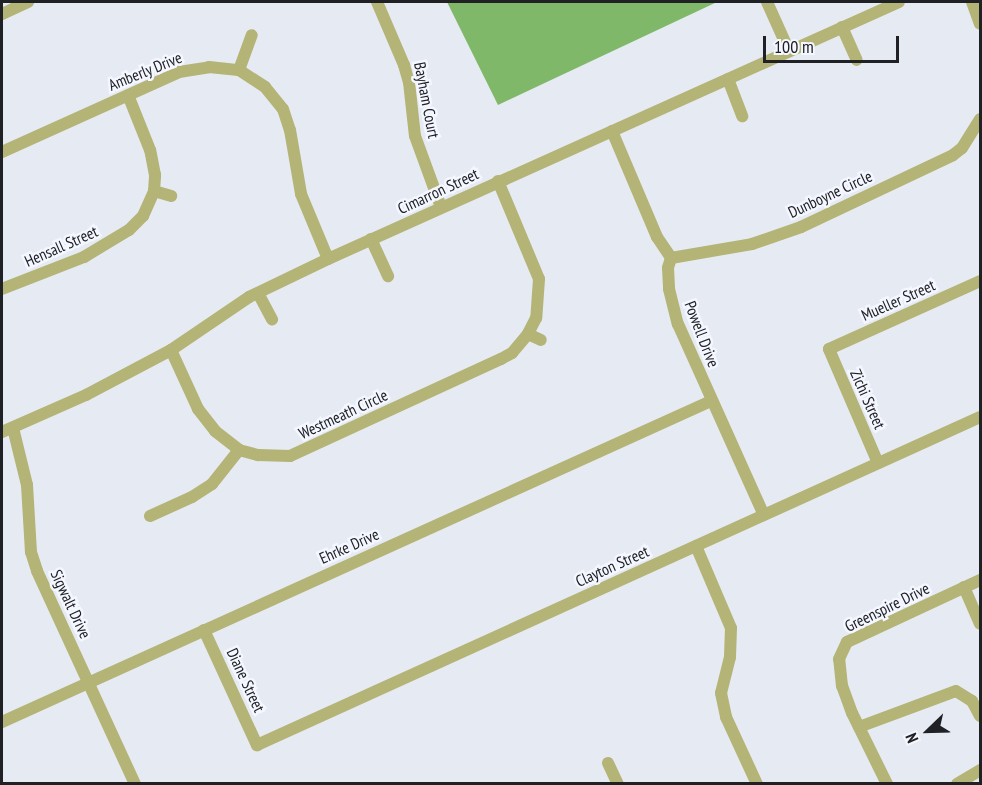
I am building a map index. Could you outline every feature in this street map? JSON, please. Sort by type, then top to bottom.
[{"type":"street","points":[[2,14],[28,2]]},
{"type":"street","name":"Bayham Court","points":[[377,2],[404,65],[409,82],[415,136],[441,207]]},
{"type":"street","points":[[767,2],[789,51]]},
{"type":"street","name":"Cimarron Street","points":[[7,430],[86,395],[171,350],[258,293],[328,259],[899,2]]},
{"type":"street","points":[[972,2],[981,24]]},
{"type":"street","points":[[842,27],[858,60]]},
{"type":"street","points":[[240,70],[252,35]]},
{"type":"street","name":"Amberly Drive","points":[[2,152],[190,69],[217,67],[240,70],[265,87],[283,109],[290,130],[301,194],[328,259]]},
{"type":"street","points":[[728,79],[742,116]]},
{"type":"street","points":[[128,95],[152,158],[154,191],[171,196]]},
{"type":"street","name":"Dunboyne Circle","points":[[671,258],[752,244],[801,227],[953,155],[962,148],[981,119]]},
{"type":"street","points":[[612,131],[657,237],[671,258]]},
{"type":"street","name":"Westmeath Circle","points":[[171,350],[198,409],[215,431],[239,450],[274,456],[290,456],[304,451],[336,433],[501,359],[512,353],[528,334],[536,318],[539,279],[498,181]]},
{"type":"street","name":"Hensall Street","points":[[2,289],[84,257],[129,230],[142,216],[154,191]]},
{"type":"street","points":[[371,239],[388,276]]},
{"type":"street","name":"Powell Drive","points":[[671,258],[668,268],[673,308],[711,401],[764,515]]},
{"type":"street","name":"Mueller Street","points":[[828,349],[981,281]]},
{"type":"street","points":[[258,293],[272,319]]},
{"type":"street","points":[[528,334],[541,340]]},
{"type":"street","name":"Zichi Street","points":[[828,349],[878,463]]},
{"type":"street","name":"Ehrke Drive","points":[[2,722],[711,401]]},
{"type":"street","name":"Clayton Street","points":[[257,745],[981,417]]},
{"type":"street","name":"Sigwalt Drive","points":[[7,430],[27,485],[31,552],[44,588],[90,682],[135,783]]},
{"type":"street","points":[[150,516],[203,491],[221,475],[239,450]]},
{"type":"street","points":[[696,546],[731,628],[730,657],[721,693],[726,717],[757,783]]},
{"type":"street","name":"Greenspire Drive","points":[[887,783],[859,727],[842,686],[839,659],[847,642],[981,580]]},
{"type":"street","points":[[964,587],[981,624]]},
{"type":"street","name":"Diane Street","points":[[204,630],[257,745]]},
{"type":"street","points":[[859,727],[956,691],[972,701],[981,716]]},
{"type":"street","points":[[608,763],[618,783]]},
{"type":"street","points":[[957,783],[981,770]]},
{"type":"green space","points":[[447,2],[717,2],[498,105]]}]
